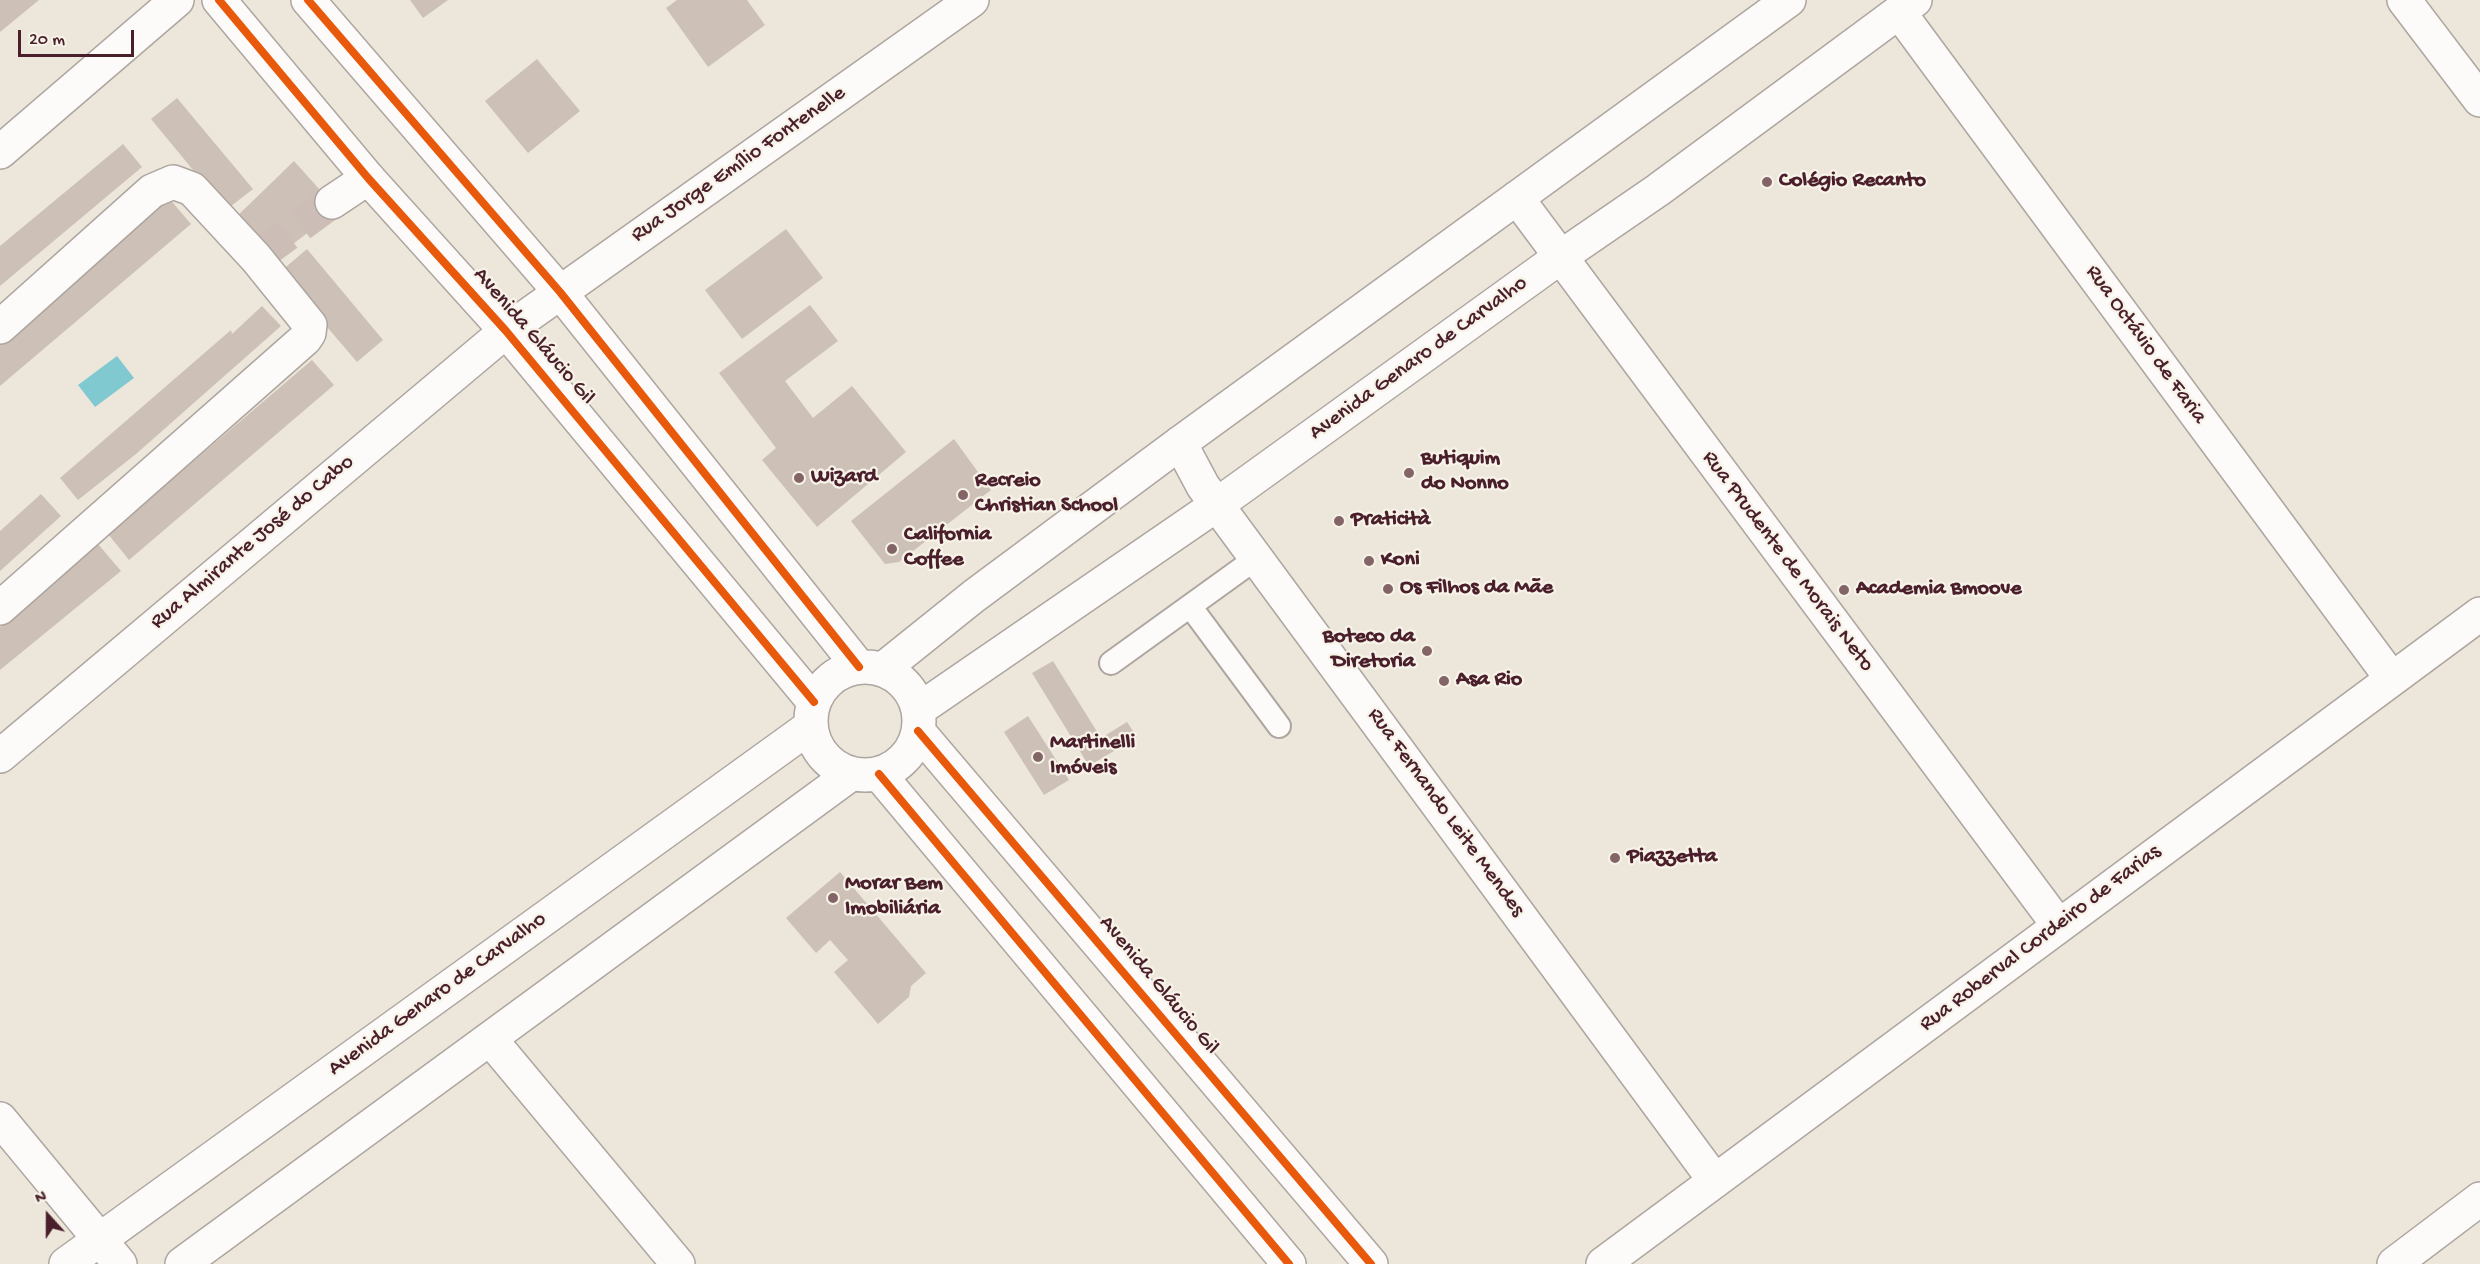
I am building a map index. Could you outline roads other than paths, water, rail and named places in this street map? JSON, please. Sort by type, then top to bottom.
[{"type":"street","points":[[0,152],[177,0]]},
{"type":"street","name":"Avenida Gláucio Gil","points":[[219,0],[368,177],[506,331],[813,714]]},
{"type":"street","name":"Avenida Gláucio Gil","points":[[308,0],[560,292],[871,668]]},
{"type":"street","name":"Rua Jorge Emílio Fontenelle","points":[[506,331],[972,0]]},
{"type":"street","points":[[1289,1264],[865,774],[831,764],[824,756],[817,747],[813,714],[820,688],[831,678],[871,668],[974,596],[1180,443],[1789,0]]},
{"type":"street","points":[[2404,0],[2480,100]]},
{"type":"street","name":"Avenida Genaro de Carvalho","points":[[918,721],[1559,258],[1658,190],[1907,6]]},
{"type":"street","name":"Rua Octávio de Faria","points":[[1907,6],[2392,679]]},
{"type":"street","points":[[332,202],[368,177]]},
{"type":"street","points":[[0,327],[152,191],[173,182],[192,189],[259,256],[310,325],[305,339],[0,608]]},
{"type":"street","name":"Rua Prudente de Morais Neto","points":[[1517,198],[1559,258],[2059,926]]},
{"type":"street","name":"Rua Almirante José do Cabo","points":[[0,756],[506,331]]},
{"type":"street","name":"Rua Fernando Leite Mendes","points":[[1180,443],[1191,468],[1715,1181]]},
{"type":"street","name":"Rua Roberval Cordeiro de Farias","points":[[1602,1264],[2480,614]]},
{"type":"street","points":[[182,1264],[490,1040],[865,774],[905,758],[918,721],[911,693],[899,679],[871,668]]},
{"type":"street","name":"Avenida Genaro de Carvalho","points":[[66,1264],[813,714]]},
{"type":"street","name":"Avenida Gláucio Gil","points":[[918,721],[1371,1264]]},
{"type":"street","points":[[490,1040],[678,1264]]},
{"type":"street","points":[[0,1119],[120,1264]]},
{"type":"street","points":[[2394,1264],[2480,1199]]},
{"type":"lane","points":[[1111,663],[1258,557]]},
{"type":"lane","points":[[1190,606],[1279,726]]},
{"type":"water","points":[[117,356],[134,378],[95,407],[78,385]]},
{"type":"tunnel","points":[[261,254],[332,202]]},
{"type":"place","name":"Colégio Recanto","points":[[1767,182]]},
{"type":"place","name":"Butiquim do Nonno","points":[[1409,473]]},
{"type":"place","name":"Wizard","points":[[799,478]]},
{"type":"place","name":"Recreio Christian School","points":[[963,495]]},
{"type":"place","name":"Praticità","points":[[1339,521]]},
{"type":"place","name":"California Coffee","points":[[892,549]]},
{"type":"place","name":"Koni","points":[[1369,561]]},
{"type":"place","name":"Os Filhos da Mãe","points":[[1388,589]]},
{"type":"place","name":"Academia Bmoove","points":[[1844,590]]},
{"type":"place","name":"Boteco da Diretoria","points":[[1427,651]]},
{"type":"place","name":"Asa Rio","points":[[1444,681]]},
{"type":"place","name":"Martinelli Imóveis","points":[[1038,757]]},
{"type":"place","name":"Piazzetta","points":[[1615,858]]},
{"type":"place","name":"Morar Bem Imobiliária","points":[[833,898]]}]
